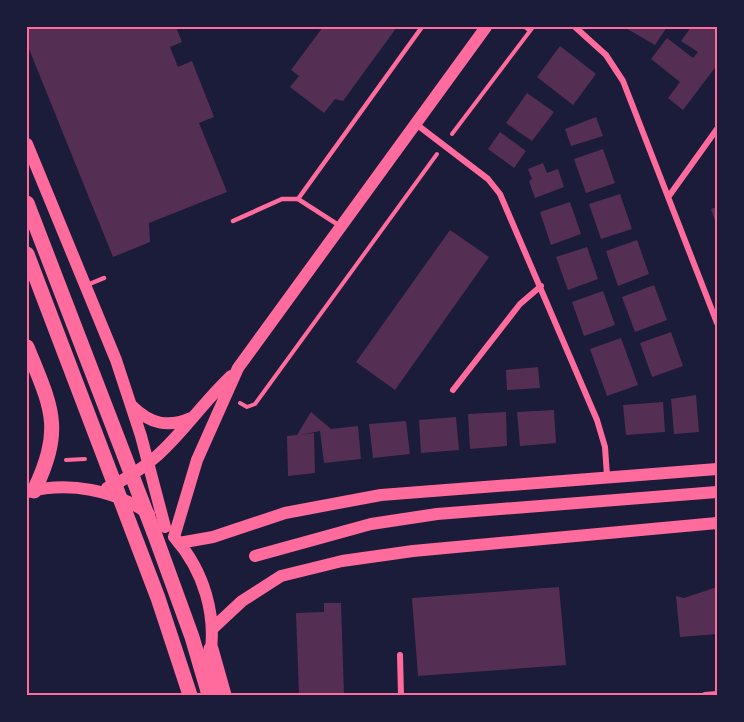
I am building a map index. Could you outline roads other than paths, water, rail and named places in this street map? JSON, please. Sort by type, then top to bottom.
[{"type":"main road","points":[[99,492],[148,464],[173,442],[238,368],[486,27]]},
{"type":"main road","points":[[27,144],[86,285],[131,405],[165,527]]},
{"type":"main road","points":[[27,203],[165,560],[209,695]]},
{"type":"main road","points":[[27,254],[158,598],[190,695]]},
{"type":"main road","points":[[27,347],[45,393],[52,428],[50,456],[30,492]]},
{"type":"main road","points":[[177,540],[196,460],[238,368]]},
{"type":"main road","points":[[131,405],[144,418],[160,424],[178,424],[195,416]]},
{"type":"main road","points":[[177,540],[213,537],[285,513],[381,495],[717,469]]},
{"type":"main road","points":[[30,492],[66,488],[99,492],[129,503],[165,527],[177,540],[190,558],[206,592],[212,629],[211,649],[199,695]]},
{"type":"main road","points":[[255,556],[371,524],[437,514],[717,492]]},
{"type":"main road","points":[[212,629],[242,601],[281,576],[342,561],[404,552],[717,523]]},
{"type":"main road","points":[[211,649],[224,695]]},
{"type":"street","points":[[575,27],[606,55],[623,81],[717,322]]},
{"type":"street","points":[[415,123],[488,179],[500,194],[597,420],[605,447],[608,476]]},
{"type":"street","points":[[669,196],[717,129]]},
{"type":"street","points":[[453,390],[520,304],[541,286]]},
{"type":"street","points":[[400,655],[401,695]]},
{"type":"street","points":[[705,695],[717,694]]},
{"type":"lane","points":[[298,199],[422,27]]},
{"type":"lane","points":[[233,221],[282,199],[298,199],[340,226]]},
{"type":"lane","points":[[86,285],[104,278]]}]
